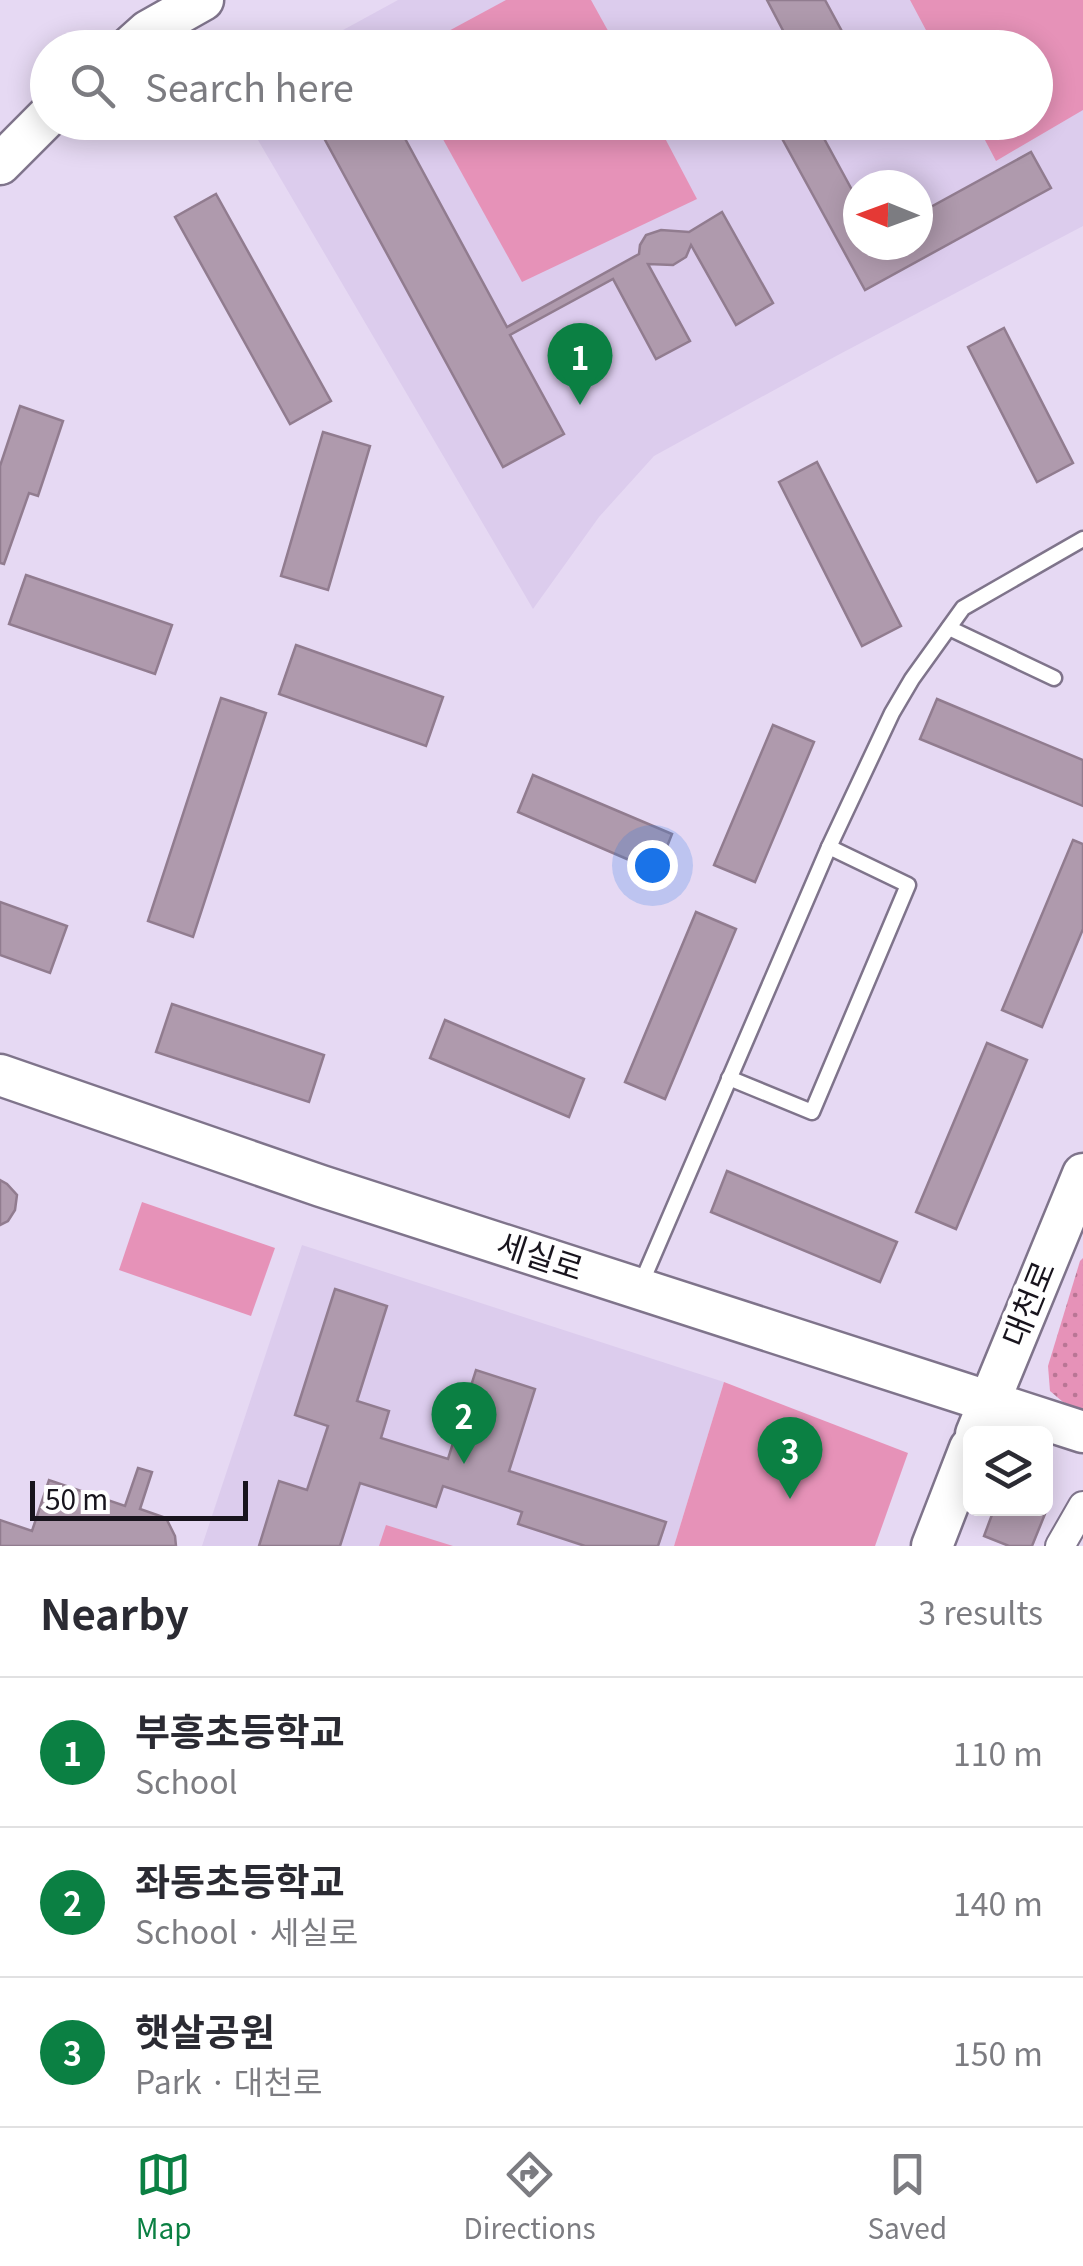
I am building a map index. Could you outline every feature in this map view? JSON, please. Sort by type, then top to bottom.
[{"type":"street","points":[[150,30],[202,0]]},
{"type":"street","points":[[0,164],[30,134]]},
{"type":"street","name":"세실로","points":[[0,1076],[639,1290],[982,1418],[1083,1432]]},
{"type":"street","name":"대천로","points":[[982,1418],[1074,1217],[1083,1174]]},
{"type":"street","points":[[932,1546],[963,1466]]},
{"type":"street","points":[[1060,1546],[1083,1506]]},
{"type":"lane","points":[[639,1290],[829,847],[912,679],[962,608],[1083,539]]},
{"type":"lane","points":[[949,628],[1054,678]]},
{"type":"lane","points":[[729,1078],[812,1112],[908,885],[829,847]]},
{"type":"shaded area","points":[[398,0],[1083,0],[1083,226],[654,456],[599,517],[533,609],[258,140],[1053,140],[1053,30],[343,30]]},
{"type":"shaded area","points":[[506,0],[591,0],[608,30],[450,30]]},
{"type":"shaded area","points":[[910,0],[1083,0],[1083,110],[1053,128],[1053,30],[926,30]]},
{"type":"shaded area","points":[[443,140],[666,140],[697,199],[522,282]]},
{"type":"shaded area","points":[[985,140],[1032,140],[996,161]]},
{"type":"shaded area","points":[[142,1202],[275,1248],[251,1316],[119,1270]]},
{"type":"shaded area","points":[[302,1245],[724,1382],[674,1546],[202,1546]]},
{"type":"shaded area","points":[[1083,1258],[1083,1410],[1063,1402],[1050,1391],[1048,1366]]},
{"type":"shaded area","points":[[724,1382],[908,1453],[875,1546],[674,1546]]},
{"type":"shaded area","points":[[386,1525],[453,1546],[379,1546]]},
{"type":"building","points":[[767,0],[825,0],[841,30],[783,30]]},
{"type":"building","points":[[325,140],[406,140],[507,327],[639,254],[646,235],[661,230],[689,232],[722,212],[773,303],[736,325],[691,245],[686,257],[673,265],[648,264],[690,341],[656,359],[613,279],[510,335],[564,434],[503,467]]},
{"type":"building","points":[[783,140],[825,140],[843,173],[843,250]]},
{"type":"building","points":[[1031,152],[1051,188],[933,253],[933,206]]},
{"type":"building","points":[[216,194],[331,401],[290,424],[175,217]]},
{"type":"building","points":[[849,260],[920,260],[865,290]]},
{"type":"building","points":[[1004,328],[1073,463],[1037,482],[968,347]]},
{"type":"building","points":[[20,406],[63,421],[38,496],[29,493],[4,564],[0,563],[0,466]]},
{"type":"building","points":[[323,432],[370,446],[328,590],[281,576]]},
{"type":"building","points":[[817,462],[901,626],[862,646],[779,482]]},
{"type":"building","points":[[26,575],[172,625],[155,674],[9,624]]},
{"type":"building","points":[[296,645],[443,697],[426,746],[279,694]]},
{"type":"building","points":[[221,698],[266,713],[193,937],[148,921]]},
{"type":"building","points":[[937,699],[1083,760],[1083,806],[920,739]]},
{"type":"building","points":[[773,725],[814,742],[755,882],[714,865]]},
{"type":"building","points":[[533,775],[672,834],[657,872],[518,812]]},
{"type":"building","points":[[1073,840],[1083,844],[1083,929],[1042,1027],[1002,1010]]},
{"type":"building","points":[[0,902],[67,926],[50,973],[0,955]]},
{"type":"building","points":[[696,912],[736,929],[665,1099],[625,1082]]},
{"type":"building","points":[[172,1004],[324,1055],[309,1102],[156,1052]]},
{"type":"building","points":[[445,1020],[584,1079],[569,1117],[430,1058]]},
{"type":"building","points":[[987,1043],[1027,1060],[956,1229],[916,1212]]},
{"type":"building","points":[[727,1171],[897,1242],[880,1282],[711,1212]]},
{"type":"building","points":[[0,1180],[17,1195],[15,1210],[0,1225]]},
{"type":"building","points":[[335,1289],[387,1306],[357,1401],[389,1411],[381,1438],[448,1459],[476,1370],[535,1389],[509,1471],[666,1522],[658,1546],[585,1546],[518,1524],[522,1512],[443,1486],[436,1507],[360,1483],[340,1546],[259,1546],[279,1481],[307,1490],[328,1426],[295,1415]]},
{"type":"building","points":[[138,1468],[152,1472],[140,1509],[166,1518],[176,1546],[0,1546],[0,1520],[32,1531],[49,1480],[125,1506]]},
{"type":"building","points":[[992,1516],[1044,1516],[1032,1546],[1009,1546],[984,1536]]},
{"type":"place","name":"부흥초등학교","points":[[580,405]]},
{"type":"place","name":"좌동초등학교","points":[[464,1464]]},
{"type":"place","name":"햇살공원","points":[[790,1499]]}]
